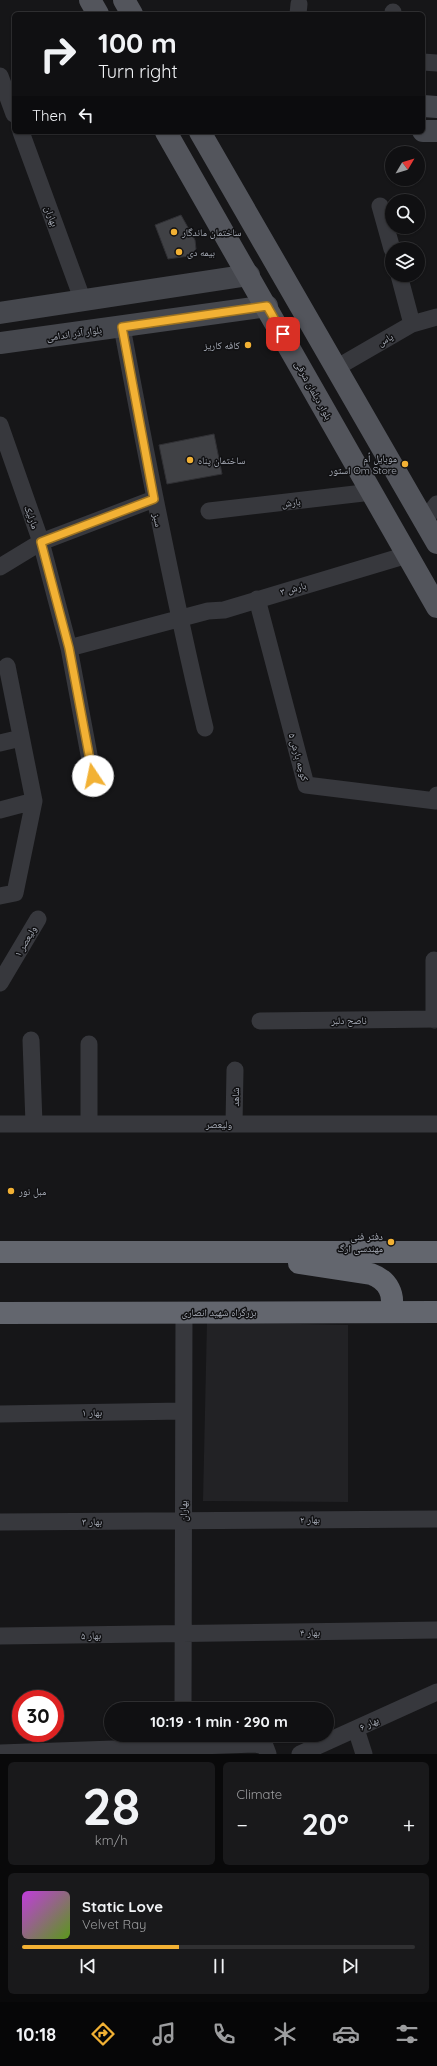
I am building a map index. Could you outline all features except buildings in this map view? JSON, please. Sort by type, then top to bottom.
[{"type":"highway","points":[[0,1252],[437,1252]]},
{"type":"highway","points":[[231,1252],[371,1274],[384,1281],[390,1289],[392,1298],[390,1312]]},
{"type":"highway","name":"بزرگراه شهید انصاری","points":[[0,1313],[437,1312]]},
{"type":"main road","points":[[90,0],[97,12]]},
{"type":"main road","points":[[124,0],[131,12]]},
{"type":"main road","points":[[425,106],[437,107]]},
{"type":"main road","points":[[425,131],[437,131]]},
{"type":"main road","name":"بلوار دیلمان شرقی","points":[[167,134],[267,306],[437,607]]},
{"type":"main road","points":[[203,134],[336,368],[430,512],[437,543]]},
{"type":"main road","points":[[0,313],[257,273],[268,275],[295,297]]},
{"type":"main road","points":[[187,284],[197,294],[199,304],[194,315]]},
{"type":"main road","name":"بلوار آذر اندامی","points":[[0,343],[267,306]]},
{"type":"main road","points":[[407,555],[430,512]]},
{"type":"street","points":[[425,62],[437,63]]},
{"type":"street","points":[[0,76],[12,109]]},
{"type":"street","name":"بهاران","points":[[22,134],[83,301]]},
{"type":"street","points":[[380,206],[390,242]]},
{"type":"street","points":[[401,282],[412,324]]},
{"type":"street","name":"یاس","points":[[336,368],[412,324],[437,317]]},
{"type":"street","name":"سبز","points":[[122,327],[178,619],[205,728]]},
{"type":"street","name":"مارلیک","points":[[0,425],[41,542],[69,648],[93,776]]},
{"type":"street","name":"بارش","points":[[209,511],[372,492]]},
{"type":"street","points":[[0,567],[41,542],[154,499]]},
{"type":"street","name":"بارش ۳","points":[[69,648],[208,611],[224,610],[407,555]]},
{"type":"street","name":"کوچه بارش ۵","points":[[257,599],[306,785],[436,801],[437,795]]},
{"type":"street","points":[[0,896],[14,893],[34,801],[7,666]]},
{"type":"street","points":[[0,743],[21,738]]},
{"type":"street","points":[[0,810],[34,801]]},
{"type":"street","name":"ولیعصر ۱","points":[[0,983],[38,919]]},
{"type":"street","points":[[434,960],[436,1020]]},
{"type":"street","name":"ناصح دلبر","points":[[260,1021],[436,1020]]},
{"type":"street","points":[[31,1040],[34,1124]]},
{"type":"street","points":[[89,1044],[89,1124]]},
{"type":"street","name":"شاهد","points":[[234,1124],[235,1070]]},
{"type":"street","name":"ولیعصر","points":[[0,1124],[437,1124]]},
{"type":"street","name":"بهاران","points":[[183,1702],[184,1312]]},
{"type":"street","name":"بهار ۱","points":[[0,1414],[183,1411]]},
{"type":"street","name":"بهار ۲","points":[[183,1520],[437,1519]]},
{"type":"street","name":"بهار ۳","points":[[0,1522],[183,1520]]},
{"type":"street","name":"بهار ۴","points":[[183,1634],[437,1630]]},
{"type":"street","name":"بهار ۵","points":[[0,1636],[183,1634]]},
{"type":"street","name":"بهار ۶","points":[[300,1754],[436,1695]]},
{"type":"street","points":[[356,1729],[364,1754]]},
{"type":"street","points":[[0,1753],[182,1745],[255,1744],[265,1746],[268,1754]]},
{"type":"shaded area","points":[[207,1322],[348,1325],[348,1502],[203,1501]]},
{"type":"place","name":"ساختمان ماندگار","points":[[174,232]]},
{"type":"place","name":"بیمه دی","points":[[179,252]]},
{"type":"place","name":"کافه کاریز","points":[[248,345]]},
{"type":"place","name":"ساختمان پناه","points":[[190,460]]},
{"type":"place","name":"موبایل اُم استور Om Store","points":[[405,464]]},
{"type":"place","name":"مبل نور","points":[[11,1191]]},
{"type":"place","name":"دفتر فنی مهندسی ارگ","points":[[391,1242]]},
{"type":"route","points":[[93,776],[69,648],[41,542],[154,499],[122,327],[194,315],[267,306],[283,334]]}]
